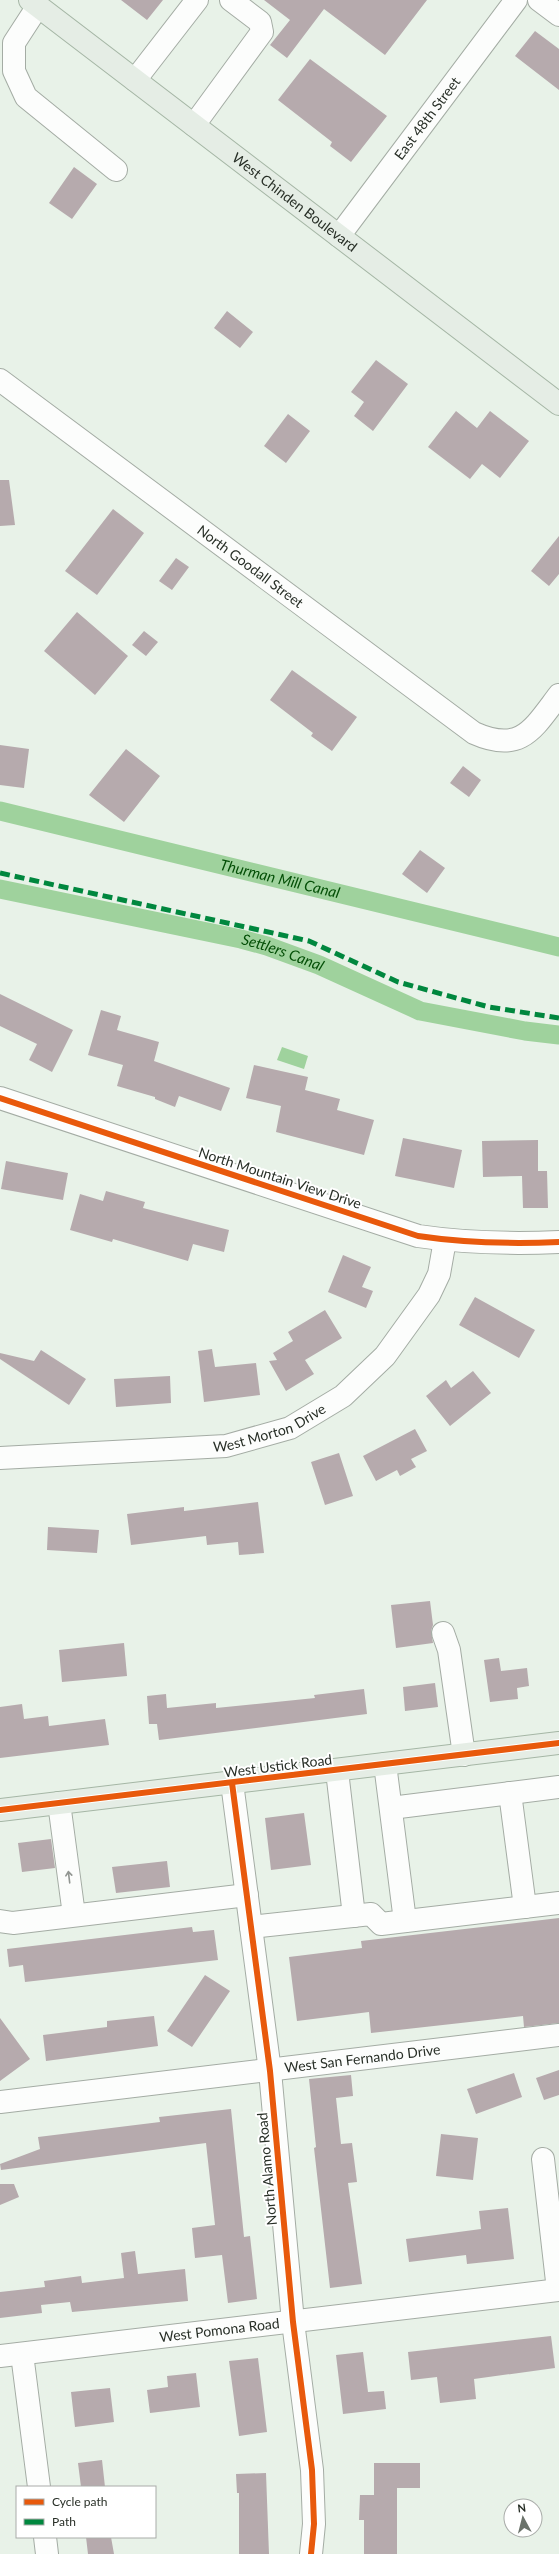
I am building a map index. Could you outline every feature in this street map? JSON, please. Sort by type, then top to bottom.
[{"type":"main road","name":"West Chinden Boulevard","points":[[34,3],[559,404]]},
{"type":"main road","name":"West Ustick Road","points":[[0,1810],[337,1771],[559,1743]]},
{"type":"street","points":[[135,80],[197,0]]},
{"type":"street","points":[[194,126],[262,32],[260,22],[231,0]]},
{"type":"street","name":"East 48th Street","points":[[339,236],[516,0]]},
{"type":"street","points":[[539,0],[559,15]]},
{"type":"street","points":[[34,3],[14,43],[14,72],[26,97],[116,170]]},
{"type":"street","name":"North Goodall Street","points":[[0,380],[474,733],[492,741],[505,742],[518,739],[534,728],[559,695]]},
{"type":"street","name":"North Mountain View Drive","points":[[0,1098],[418,1236],[445,1240],[511,1244],[559,1242]]},
{"type":"street","name":"West Morton Drive","points":[[0,1458],[226,1446],[290,1428],[343,1396],[386,1356],[430,1295],[439,1274],[445,1240]]},
{"type":"street","points":[[443,1633],[449,1650],[464,1755]]},
{"type":"street","points":[[385,1764],[405,1921]]},
{"type":"street","points":[[337,1771],[354,1916]]},
{"type":"street","name":"North Alamo Road","points":[[232,1783],[270,2071],[293,2322],[312,2470],[314,2524],[311,2554]]},
{"type":"street","points":[[391,1808],[559,1788]]},
{"type":"street","points":[[510,1793],[525,1906]]},
{"type":"street","points":[[59,1803],[74,1915]]},
{"type":"street","points":[[0,1921],[13,1923],[247,1895]]},
{"type":"street","points":[[251,1927],[371,1914],[380,1924],[559,1902]]},
{"type":"street","name":"West San Fernando Drive","points":[[0,2102],[559,2036]]},
{"type":"street","points":[[543,2159],[559,2290]]},
{"type":"street","name":"West Pomona Road","points":[[0,2356],[559,2290]]},
{"type":"street","points":[[22,2354],[39,2486]]},
{"type":"street","points":[[45,2538],[47,2554]]},
{"type":"shaded area","points":[[282,1047],[308,1056],[304,1069],[277,1060]]},
{"type":"building","points":[[121,0],[163,0],[147,20]]},
{"type":"building","points":[[264,0],[427,0],[385,55],[324,9],[287,58],[270,45],[290,20]]},
{"type":"building","points":[[535,31],[559,49],[559,90],[515,56]]},
{"type":"building","points":[[310,59],[387,116],[351,162],[330,146],[332,142],[278,100]]},
{"type":"building","points":[[74,167],[97,184],[72,219],[49,203]]},
{"type":"building","points":[[227,311],[253,332],[240,348],[214,328]]},
{"type":"building","points":[[376,360],[408,384],[373,431],[354,416],[364,402],[351,392]]},
{"type":"building","points":[[456,411],[477,428],[490,411],[529,441],[500,478],[482,464],[470,479],[428,447]]},
{"type":"building","points":[[288,414],[310,431],[286,463],[264,446]]},
{"type":"building","points":[[0,480],[9,480],[15,525],[0,526]]},
{"type":"building","points":[[113,509],[144,533],[97,595],[65,571]]},
{"type":"building","points":[[559,536],[559,574],[549,586],[531,571]]},
{"type":"building","points":[[176,558],[189,567],[172,590],[159,581]]},
{"type":"building","points":[[77,612],[128,656],[95,695],[44,651]]},
{"type":"building","points":[[144,631],[158,642],[146,656],[132,645]]},
{"type":"building","points":[[292,670],[357,717],[332,751],[311,736],[313,733],[270,700]]},
{"type":"building","points":[[0,745],[29,749],[24,788],[0,785]]},
{"type":"building","points":[[126,749],[160,776],[124,822],[89,795]]},
{"type":"building","points":[[463,766],[481,780],[469,797],[450,783]]},
{"type":"building","points":[[420,850],[445,868],[427,893],[402,874]]},
{"type":"building","points":[[0,994],[73,1030],[52,1072],[29,1060],[37,1044],[0,1026]]},
{"type":"building","points":[[101,1010],[121,1016],[117,1030],[159,1042],[154,1061],[230,1088],[221,1111],[179,1096],[175,1107],[155,1099],[155,1097],[117,1086],[123,1065],[88,1055]]},
{"type":"building","points":[[254,1065],[308,1077],[305,1090],[340,1099],[337,1110],[374,1120],[364,1155],[276,1132],[281,1106],[246,1098]]},
{"type":"building","points":[[403,1138],[462,1150],[454,1188],[395,1176]]},
{"type":"building","points":[[538,1140],[538,1171],[547,1171],[548,1208],[523,1208],[522,1176],[483,1177],[482,1141]]},
{"type":"building","points":[[6,1161],[68,1173],[63,1200],[1,1189]]},
{"type":"building","points":[[106,1191],[145,1202],[143,1208],[229,1230],[224,1252],[193,1244],[188,1261],[113,1239],[112,1242],[70,1230],[80,1194],[103,1201]]},
{"type":"building","points":[[343,1255],[371,1267],[362,1287],[373,1291],[366,1308],[328,1292]]},
{"type":"building","points":[[475,1297],[535,1330],[519,1358],[459,1325]]},
{"type":"building","points":[[325,1310],[342,1338],[305,1360],[314,1374],[286,1391],[269,1361],[277,1360],[273,1353],[293,1341],[288,1332]]},
{"type":"building","points":[[212,1349],[215,1367],[256,1363],[260,1395],[204,1402],[198,1351]]},
{"type":"building","points":[[41,1350],[86,1379],[69,1405],[0,1359],[0,1353],[34,1361]]},
{"type":"building","points":[[473,1371],[491,1393],[450,1426],[426,1396],[446,1380],[451,1388]]},
{"type":"building","points":[[170,1376],[171,1403],[116,1407],[114,1379]]},
{"type":"building","points":[[415,1429],[427,1451],[411,1459],[416,1467],[400,1476],[397,1470],[376,1481],[363,1456]]},
{"type":"building","points":[[339,1453],[353,1496],[325,1505],[311,1462]]},
{"type":"building","points":[[258,1502],[264,1553],[239,1555],[238,1542],[207,1545],[206,1536],[131,1545],[127,1514],[184,1507],[184,1511]]},
{"type":"building","points":[[48,1527],[99,1530],[97,1553],[47,1550]]},
{"type":"building","points":[[430,1601],[433,1625],[431,1631],[433,1643],[396,1648],[391,1605]]},
{"type":"building","points":[[124,1643],[127,1676],[62,1682],[59,1650]]},
{"type":"building","points":[[499,1658],[501,1671],[527,1668],[529,1686],[517,1688],[518,1699],[490,1702],[484,1660]]},
{"type":"building","points":[[435,1683],[438,1707],[405,1711],[403,1687]]},
{"type":"building","points":[[364,1689],[367,1714],[159,1740],[157,1724],[149,1724],[147,1696],[166,1694],[167,1708],[216,1703],[216,1708],[315,1698],[314,1695]]},
{"type":"building","points":[[22,1704],[24,1719],[48,1716],[49,1726],[105,1719],[109,1745],[0,1758],[0,1707]]},
{"type":"building","points":[[304,1813],[311,1865],[271,1870],[265,1818]]},
{"type":"building","points":[[51,1839],[55,1868],[22,1872],[18,1843]]},
{"type":"building","points":[[167,1861],[170,1887],[116,1893],[112,1867]]},
{"type":"building","points":[[559,1918],[559,2023],[524,2027],[523,2016],[371,2033],[369,2012],[297,2021],[289,1957],[362,1948],[361,1941]]},
{"type":"building","points":[[192,1927],[193,1932],[214,1930],[218,1960],[25,1982],[23,1965],[9,1967],[7,1949]]},
{"type":"building","points":[[205,1975],[230,1991],[192,2047],[167,2031]]},
{"type":"building","points":[[154,2016],[158,2046],[46,2061],[43,2035],[107,2027],[107,2021]]},
{"type":"building","points":[[0,2018],[30,2059],[0,2081]]},
{"type":"building","points":[[559,2070],[559,2095],[544,2100],[536,2078]]},
{"type":"building","points":[[514,2073],[522,2097],[476,2114],[467,2089]]},
{"type":"building","points":[[351,2075],[353,2096],[336,2098],[341,2144],[352,2143],[357,2182],[348,2183],[362,2284],[330,2288],[314,2148],[316,2147],[309,2079]]},
{"type":"building","points":[[231,2109],[244,2237],[250,2236],[257,2299],[228,2303],[222,2255],[195,2258],[192,2228],[215,2225],[206,2143],[1,2170],[0,2164],[40,2149],[38,2137],[160,2122],[159,2117]]},
{"type":"building","points":[[441,2134],[478,2138],[473,2180],[436,2176]]},
{"type":"building","points":[[0,2184],[14,2184],[19,2197],[0,2205]]},
{"type":"building","points":[[508,2208],[514,2259],[467,2264],[466,2255],[409,2262],[406,2239],[481,2229],[479,2211]]},
{"type":"building","points":[[135,2251],[138,2274],[185,2269],[188,2301],[72,2312],[70,2302],[41,2305],[42,2313],[0,2318],[0,2292],[45,2287],[44,2281],[81,2276],[82,2283],[124,2278],[121,2253]]},
{"type":"building","points":[[551,2336],[555,2368],[474,2379],[476,2399],[440,2403],[437,2377],[411,2380],[408,2352]]},
{"type":"building","points":[[363,2352],[368,2392],[384,2391],[386,2409],[343,2414],[336,2355]]},
{"type":"building","points":[[258,2358],[267,2432],[239,2436],[229,2361]]},
{"type":"building","points":[[196,2373],[200,2407],[150,2413],[147,2390],[168,2387],[167,2376]]},
{"type":"building","points":[[110,2388],[114,2422],[75,2427],[71,2392]]},
{"type":"building","points":[[102,2460],[105,2486],[81,2486],[78,2463]]},
{"type":"building","points":[[374,2463],[420,2463],[420,2488],[397,2488],[397,2554],[364,2554],[364,2520],[359,2520],[360,2495],[374,2495]]},
{"type":"building","points":[[266,2473],[269,2554],[239,2554],[239,2493],[237,2493],[236,2474]]},
{"type":"building","points":[[86,2538],[111,2538],[114,2554],[88,2554]]},
{"type":"waterway","name":"Thurman Mill Canal","points":[[0,811],[559,947]]},
{"type":"waterway","name":"Settlers Canal","points":[[0,889],[241,939],[267,946],[319,965],[420,1011],[525,1031],[559,1035]]},
{"type":"marked path","points":[[0,873],[309,941],[398,982],[489,1007],[559,1018]]},
{"type":"cycle path","points":[[0,1098],[418,1236],[488,1242],[559,1242]]},
{"type":"cycle path","points":[[0,1810],[559,1743]]},
{"type":"cycle path","points":[[232,1783],[270,2071],[293,2322],[312,2470],[314,2524],[311,2554]]}]
